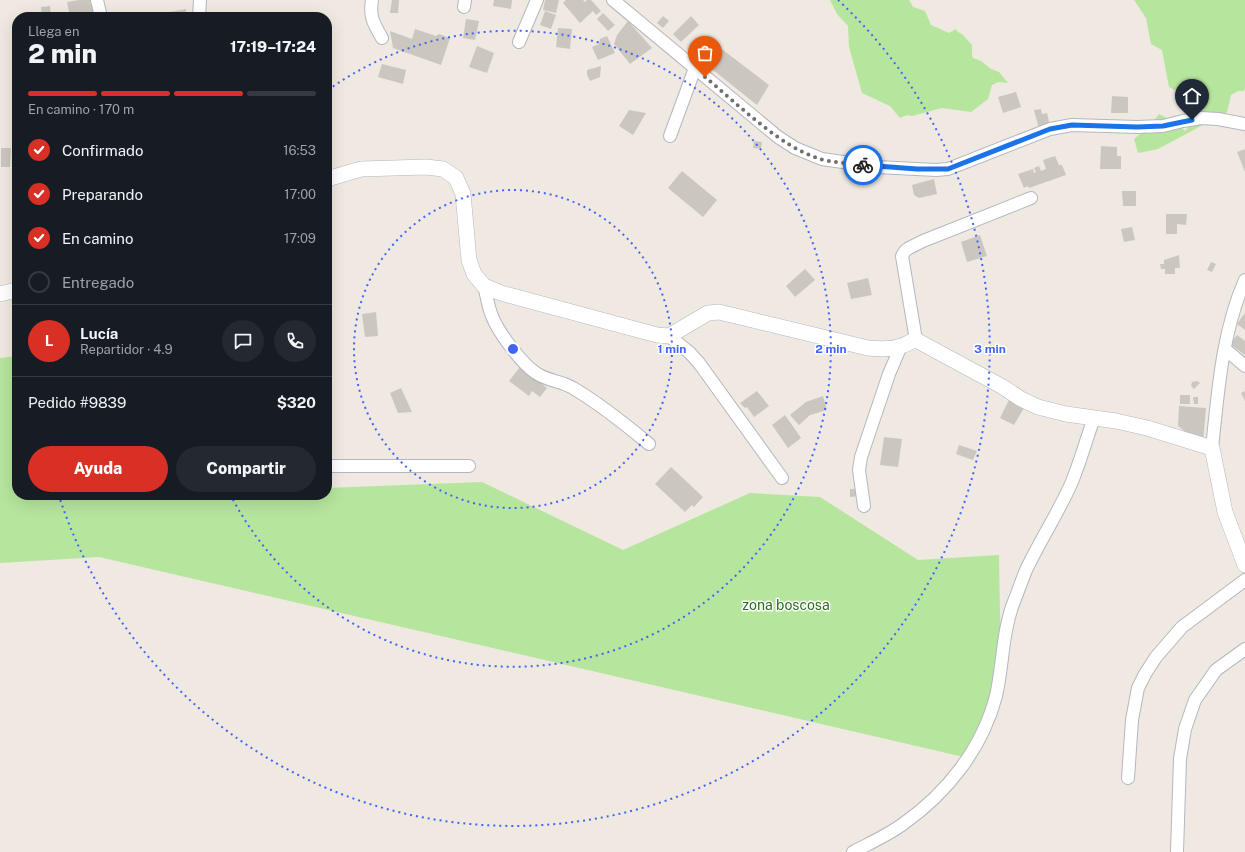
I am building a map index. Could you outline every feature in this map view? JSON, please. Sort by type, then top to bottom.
[{"type":"street","points":[[97,0],[100,12]]},
{"type":"street","points":[[199,12],[200,0]]},
{"type":"street","points":[[372,0],[370,8],[372,20],[382,38]]},
{"type":"street","points":[[519,42],[536,0]]},
{"type":"street","points":[[612,0],[778,137],[795,148],[822,159],[877,167],[936,170],[948,169],[962,164],[1050,129],[1072,125],[1137,127],[1163,126],[1201,118],[1218,119],[1245,124]]},
{"type":"street","points":[[670,136],[695,68]]},
{"type":"street","points":[[332,178],[361,169],[426,167],[444,169],[456,178],[463,194],[469,260],[474,274],[484,286],[492,316],[499,330],[527,366],[541,376],[571,387],[583,394],[649,444]]},
{"type":"street","points":[[916,340],[902,256],[905,251],[930,238],[1031,198]]},
{"type":"street","points":[[1245,280],[1232,316],[1219,377],[1212,448],[1225,512],[1245,565]]},
{"type":"street","points":[[484,286],[508,295],[658,336],[669,336],[708,313],[719,312],[868,348],[888,349],[916,340],[1038,407],[1066,414],[1116,421],[1147,428],[1212,448]]},
{"type":"street","points":[[0,294],[12,291]]},
{"type":"street","points":[[669,336],[690,353],[699,363],[782,478]]},
{"type":"street","points":[[864,506],[859,470],[861,457],[889,374],[901,346]]},
{"type":"street","points":[[1225,349],[1245,366]]},
{"type":"street","points":[[853,852],[902,824],[923,809],[939,795],[960,770],[976,747],[995,698],[1012,606],[1027,568],[1071,484],[1094,418]]},
{"type":"street","points":[[332,466],[469,466]]},
{"type":"street","points":[[1128,778],[1132,720],[1138,688],[1145,674],[1156,657],[1182,627],[1245,580]]},
{"type":"street","points":[[1177,852],[1180,759],[1185,729],[1195,700],[1216,670],[1245,649]]},
{"type":"green space","points":[[830,0],[909,0],[913,7],[925,11],[931,25],[949,33],[956,29],[962,34],[972,45],[973,58],[999,72],[1008,83],[998,82],[992,85],[988,99],[971,112],[942,108],[912,116],[907,115],[900,118],[890,106],[862,93],[849,47],[848,26],[837,14]]},
{"type":"green space","points":[[1134,0],[1245,0],[1244,91],[1238,91],[1231,95],[1227,112],[1158,149],[1138,153],[1134,139],[1150,126],[1159,114],[1175,122],[1185,131],[1194,121],[1190,114],[1191,99],[1169,87],[1162,50],[1151,44],[1146,18]]},
{"type":"green space","name":"zona boscosa","points":[[12,357],[12,500],[332,500],[332,488],[482,482],[623,550],[750,493],[820,497],[918,560],[999,555],[1001,672],[968,758],[99,557],[0,563],[0,358]]},
{"type":"building","points":[[90,0],[90,4],[97,3],[99,12],[69,12],[67,2]]},
{"type":"building","points":[[392,0],[399,0],[398,13],[390,13]]},
{"type":"building","points":[[494,0],[512,0],[511,9],[493,6]]},
{"type":"building","points":[[545,0],[559,0],[556,13],[543,10]]},
{"type":"building","points":[[566,0],[583,0],[585,2],[587,0],[591,0],[601,11],[596,15],[593,11],[580,23],[563,3]]},
{"type":"building","points":[[50,6],[51,12],[42,12],[41,7]]},
{"type":"building","points":[[186,9],[186,12],[170,12]]},
{"type":"building","points":[[545,11],[556,15],[551,29],[540,25]]},
{"type":"building","points":[[603,13],[615,25],[608,31],[597,19]]},
{"type":"building","points":[[663,16],[669,21],[663,28],[657,23]]},
{"type":"building","points":[[691,16],[699,25],[681,42],[673,34]]},
{"type":"building","points":[[466,19],[479,21],[475,40],[463,38]]},
{"type":"building","points":[[628,21],[652,48],[630,64],[614,44],[617,35]]},
{"type":"building","points":[[558,28],[572,29],[570,49],[556,47]]},
{"type":"building","points":[[415,29],[436,36],[439,34],[450,38],[441,65],[393,48],[390,31],[412,39]]},
{"type":"building","points":[[607,36],[615,53],[598,60],[592,47],[599,44],[600,39]]},
{"type":"building","points":[[477,46],[494,53],[487,73],[469,67]]},
{"type":"building","points":[[719,47],[769,85],[757,105],[708,66]]},
{"type":"building","points":[[382,64],[406,70],[403,84],[378,77]]},
{"type":"building","points":[[601,66],[600,77],[590,81],[587,75],[587,70]]},
{"type":"building","points":[[1016,92],[1021,107],[1003,113],[998,97]]},
{"type":"building","points":[[1112,96],[1128,97],[1128,113],[1111,113]]},
{"type":"building","points":[[1041,109],[1042,114],[1047,113],[1050,126],[1039,129],[1034,110]]},
{"type":"building","points":[[629,110],[646,113],[633,135],[619,126]]},
{"type":"building","points":[[754,141],[762,142],[761,149],[753,148]]},
{"type":"building","points":[[1101,146],[1117,147],[1117,156],[1121,156],[1121,169],[1100,169]]},
{"type":"building","points":[[1,148],[11,148],[10,167],[1,167]]},
{"type":"building","points":[[1245,149],[1245,172],[1237,152]]},
{"type":"building","points":[[1055,156],[1059,165],[1062,165],[1066,175],[1029,188],[1028,186],[1024,188],[1018,174],[1033,169],[1034,173],[1036,172],[1034,168],[1039,166],[1041,171],[1046,169],[1043,160]]},
{"type":"building","points":[[682,171],[717,200],[703,217],[668,188]]},
{"type":"building","points":[[934,179],[937,194],[919,198],[914,195],[912,185]]},
{"type":"building","points":[[1122,191],[1136,191],[1136,206],[1123,206]]},
{"type":"building","points":[[1166,214],[1187,214],[1186,225],[1177,224],[1177,234],[1166,234]]},
{"type":"building","points":[[1132,227],[1135,240],[1124,242],[1121,229]]},
{"type":"building","points":[[980,235],[987,256],[967,262],[961,242]]},
{"type":"building","points":[[1179,255],[1180,268],[1175,268],[1175,274],[1165,274],[1165,269],[1161,269],[1160,264],[1164,264],[1164,260]]},
{"type":"building","points":[[1211,262],[1216,264],[1212,272],[1207,270]]},
{"type":"building","points":[[805,269],[815,280],[795,297],[786,286]]},
{"type":"building","points":[[868,278],[872,295],[851,299],[847,283]]},
{"type":"building","points":[[376,312],[378,336],[365,337],[362,314]]},
{"type":"building","points":[[1245,313],[1245,330],[1237,324]]},
{"type":"building","points":[[1237,335],[1245,341],[1245,355],[1230,344]]},
{"type":"building","points":[[520,367],[547,388],[540,397],[532,391],[529,396],[509,381]]},
{"type":"building","points":[[1197,381],[1200,383],[1194,389],[1191,386],[1192,382]]},
{"type":"building","points":[[401,388],[412,412],[398,413],[390,393]]},
{"type":"building","points":[[757,391],[769,406],[754,417],[747,407],[745,408],[740,403]]},
{"type":"building","points":[[1245,391],[1245,401],[1241,393]]},
{"type":"building","points":[[1180,395],[1190,395],[1190,404],[1180,404]]},
{"type":"building","points":[[823,396],[827,410],[810,415],[799,425],[790,415],[806,402]]},
{"type":"building","points":[[1193,397],[1198,397],[1198,404],[1194,404]]},
{"type":"building","points":[[1009,400],[1024,408],[1014,425],[1000,418]]},
{"type":"building","points":[[1179,406],[1206,408],[1203,442],[1192,437],[1178,426]]},
{"type":"building","points":[[785,415],[801,438],[788,448],[772,425]]},
{"type":"building","points":[[884,437],[902,439],[898,467],[880,465]]},
{"type":"building","points":[[959,445],[977,451],[973,460],[956,454]]},
{"type":"building","points":[[671,467],[703,497],[694,507],[692,505],[685,512],[655,484]]},
{"type":"building","points":[[850,489],[858,489],[859,496],[850,497]]},
{"type":"way so far","points":[[705,77],[778,137],[795,148],[822,159],[863,165]]},
{"type":"route","points":[[863,165],[936,170],[948,169],[1050,129],[1072,125],[1137,127],[1163,126],[1192,120]]}]
